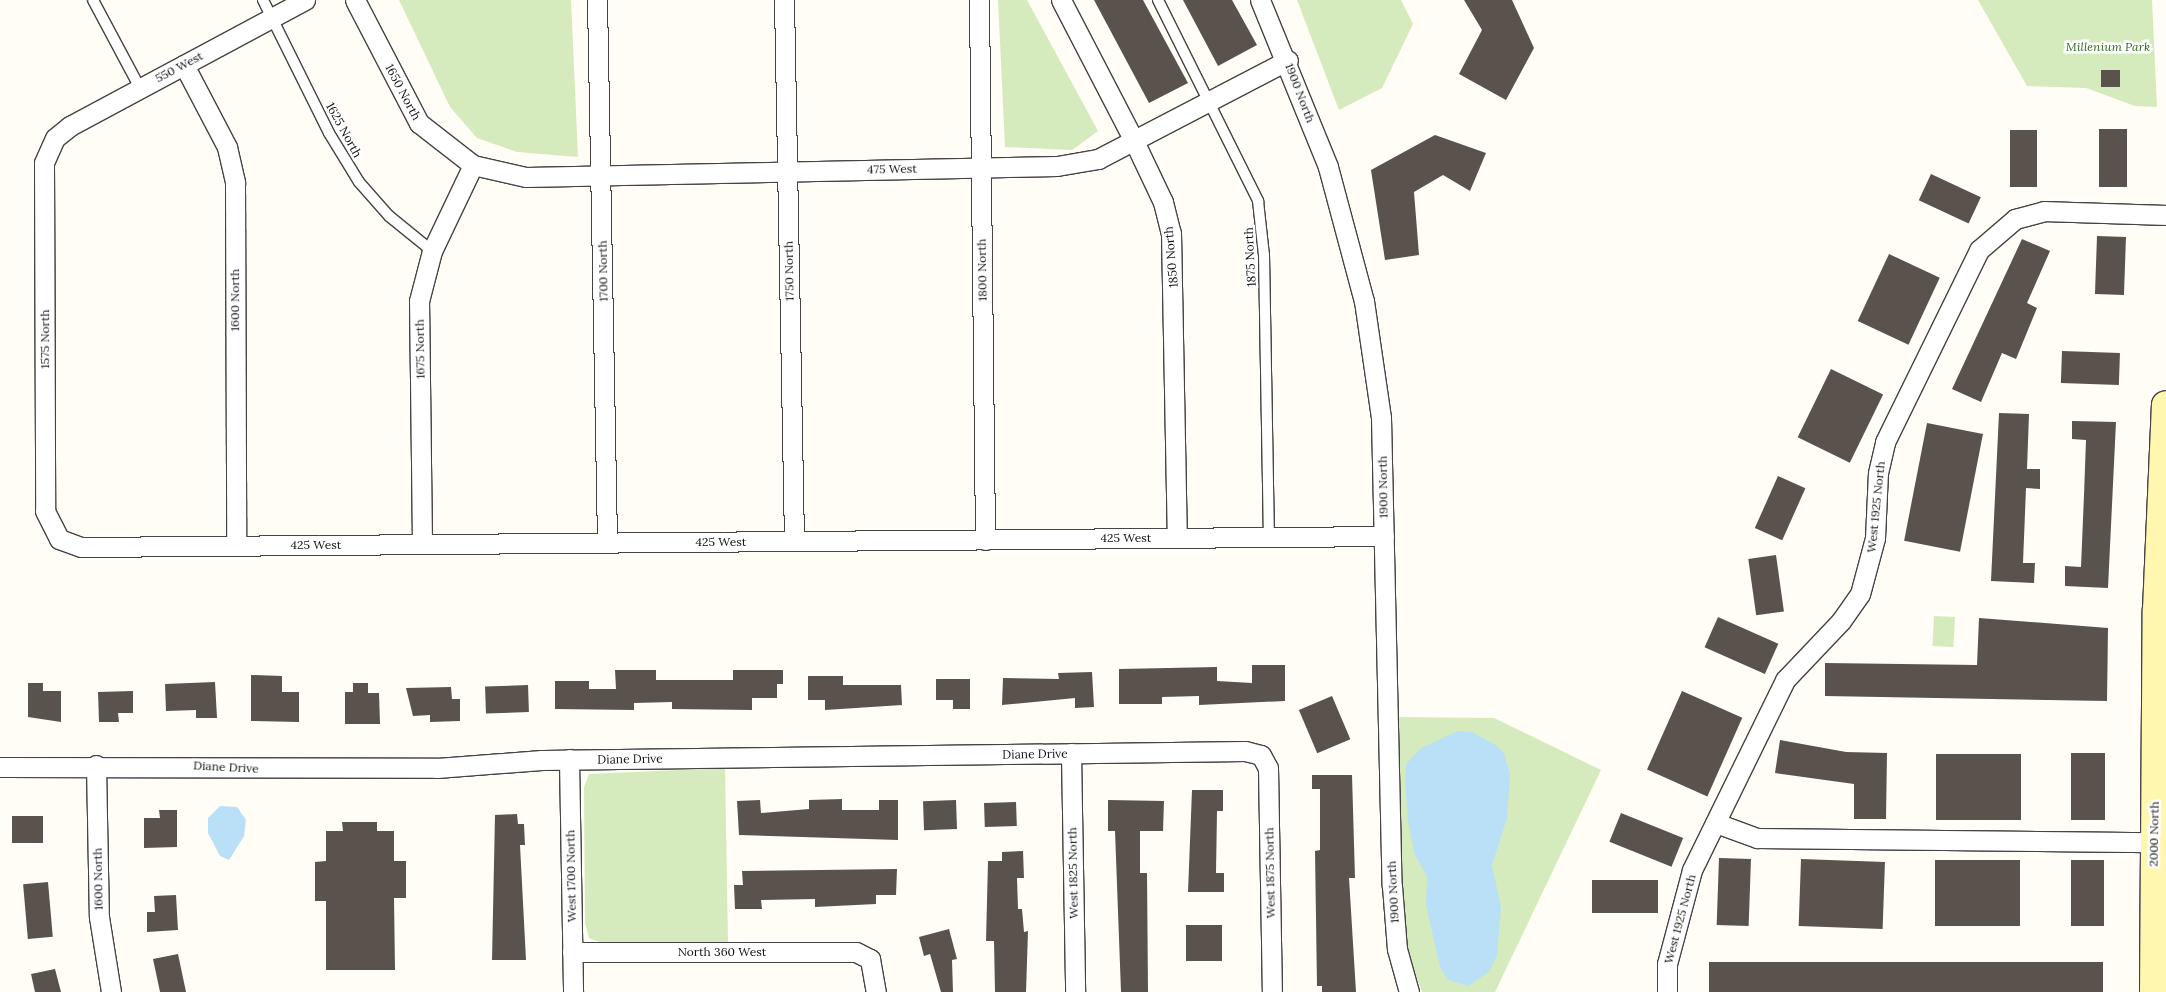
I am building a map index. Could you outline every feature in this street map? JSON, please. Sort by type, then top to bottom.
[{"type":"street","name":"550 West","points":[[55,138],[140,88],[305,0]]},
{"type":"street","name":"1650 North","points":[[355,0],[419,123],[473,165]]},
{"type":"street","name":"1700 North","points":[[597,0],[602,175],[607,543]]},
{"type":"street","name":"1750 North","points":[[784,0],[794,541]]},
{"type":"street","name":"1800 North","points":[[979,0],[985,540]]},
{"type":"street","name":"1850 North","points":[[1061,0],[1134,141],[1163,202],[1171,233],[1177,538]]},
{"type":"street","name":"1900 North","points":[[1260,0],[1288,60],[1328,167],[1364,301],[1381,418],[1392,886],[1397,949],[1409,992]]},
{"type":"street","name":"475 West","points":[[473,165],[526,177],[1066,165],[1098,159],[1288,60]]},
{"type":"street","name":"1600 North","points":[[184,65],[227,147],[235,183],[236,546]]},
{"type":"street","name":"1575 North","points":[[55,138],[44,162],[45,511],[59,539]]},
{"type":"street","name":"1675 North","points":[[422,544],[419,301],[432,250],[473,165]]},
{"type":"street","name":"West 1925 North","points":[[1667,992],[1667,964],[1692,870],[1785,680],[1841,621],[1860,594],[1873,548],[1878,473],[1885,442],[1979,250],[2015,219],[2044,211],[2166,215]]},
{"type":"street","name":"2000 North","points":[[2154,992],[2154,842],[2162,610],[2166,405]]},
{"type":"street","name":"425 West","points":[[59,539],[81,548],[1384,536]]},
{"type":"street","name":"Diane Drive","points":[[0,767],[212,765],[279,770],[483,768],[568,760],[1245,751],[1261,755]]},
{"type":"street","name":"West 1825 North","points":[[1071,753],[1075,992]]},
{"type":"street","name":"West 1875 North","points":[[1261,755],[1268,768],[1272,992]]},
{"type":"street","name":"West 1700 North","points":[[568,760],[573,992]]},
{"type":"street","name":"1600 North","points":[[96,765],[99,917],[111,992]]},
{"type":"street","points":[[1716,823],[1757,838],[2154,842]]},
{"type":"street","name":"North 360 West","points":[[572,952],[856,952],[870,959],[876,972],[876,992]]},
{"type":"lane","points":[[93,0],[140,88]]},
{"type":"lane","name":"1625 North","points":[[263,0],[359,182],[389,216],[432,250]]},
{"type":"lane","name":"1875 North","points":[[1158,0],[1210,101],[1258,201],[1264,255],[1269,537]]},
{"type":"green space","points":[[399,0],[571,0],[578,157],[517,152],[477,138],[450,107]]},
{"type":"green space","points":[[998,0],[1027,0],[1098,131],[1072,150],[1005,147]]},
{"type":"green space","points":[[1297,0],[1401,0],[1413,24],[1382,88],[1339,110]]},
{"type":"green space","name":"Millenium Park","points":[[1978,0],[2152,0],[2157,107],[2135,106],[2086,88],[2027,86]]},
{"type":"green space","points":[[1934,616],[1955,617],[1953,647],[1932,646]]},
{"type":"green space","points":[[1397,717],[1494,718],[1601,770],[1495,992],[1422,992],[1405,943]]},
{"type":"green space","points":[[725,768],[728,943],[605,944],[589,938],[585,923],[584,787],[589,774]]},
{"type":"water","points":[[1458,731],[1472,732],[1496,745],[1504,753],[1510,774],[1507,818],[1492,865],[1501,907],[1497,955],[1489,972],[1468,986],[1448,980],[1440,967],[1426,905],[1427,876],[1415,855],[1408,822],[1405,779],[1406,764],[1421,748]]},
{"type":"water","points":[[220,806],[237,807],[246,820],[244,836],[229,860],[220,856],[208,833],[208,818]]},
{"type":"building","points":[[1094,0],[1143,0],[1188,83],[1149,103]]},
{"type":"building","points":[[1183,0],[1232,0],[1257,45],[1218,66]]},
{"type":"building","points":[[1464,0],[1512,0],[1534,48],[1506,100],[1459,74],[1482,30]]},
{"type":"building","points":[[2101,70],[2120,70],[2120,87],[2101,87]]},
{"type":"building","points":[[2099,129],[2127,129],[2127,187],[2099,187]]},
{"type":"building","points":[[2010,130],[2037,130],[2037,187],[2010,187]]},
{"type":"building","points":[[1435,135],[1486,153],[1470,191],[1443,175],[1414,192],[1419,255],[1385,260],[1371,170]]},
{"type":"building","points":[[1931,174],[1981,197],[1969,224],[1919,200]]},
{"type":"building","points":[[2097,236],[2126,237],[2124,295],[2095,294]]},
{"type":"building","points":[[2022,239],[2050,251],[2027,303],[2037,308],[2016,359],[2002,353],[1981,402],[1952,389]]},
{"type":"building","points":[[1889,254],[1940,278],[1908,345],[1858,321]]},
{"type":"building","points":[[2062,351],[2120,353],[2119,385],[2061,383]]},
{"type":"building","points":[[1831,369],[1883,394],[1850,463],[1798,437]]},
{"type":"building","points":[[1999,413],[2029,414],[2027,469],[2040,469],[2040,489],[2026,488],[2023,563],[2035,563],[2034,583],[1991,581]]},
{"type":"building","points":[[2072,421],[2116,422],[2108,588],[2065,586],[2065,566],[2081,567],[2086,440],[2072,439]]},
{"type":"building","points":[[1927,423],[1983,434],[1960,552],[1904,541]]},
{"type":"building","points":[[1778,476],[1805,488],[1782,540],[1755,528]]},
{"type":"building","points":[[1776,555],[1784,611],[1756,615],[1748,559]]},
{"type":"building","points":[[1718,617],[1778,644],[1765,674],[1705,647]]},
{"type":"building","points":[[1979,618],[2108,628],[2107,701],[1825,696],[1825,663],[1977,665]]},
{"type":"building","points":[[1252,665],[1285,665],[1285,701],[1199,705],[1199,696],[1162,697],[1162,704],[1119,704],[1119,669],[1217,667],[1217,681],[1252,683]]},
{"type":"building","points":[[615,670],[656,670],[656,680],[733,680],[733,670],[783,670],[783,684],[777,684],[777,698],[752,698],[752,710],[672,709],[672,702],[634,703],[634,710],[555,709],[555,681],[589,681],[589,689],[616,689]]},
{"type":"building","points":[[1092,672],[1094,707],[1075,708],[1075,698],[1002,705],[1003,678],[1059,679],[1058,673]]},
{"type":"building","points":[[251,675],[282,676],[282,692],[299,692],[299,722],[251,721]]},
{"type":"building","points":[[808,676],[843,676],[843,685],[901,685],[902,705],[825,710],[825,700],[808,700]]},
{"type":"building","points":[[936,679],[970,679],[970,709],[953,709],[953,700],[936,700]]},
{"type":"building","points":[[215,682],[217,718],[196,718],[196,710],[166,711],[165,684]]},
{"type":"building","points":[[28,683],[43,683],[43,691],[61,691],[61,722],[28,717]]},
{"type":"building","points":[[353,683],[368,683],[368,693],[379,693],[380,724],[345,724],[345,692],[353,692]]},
{"type":"building","points":[[528,685],[529,712],[486,713],[485,687]]},
{"type":"building","points":[[451,687],[452,699],[460,699],[460,721],[430,722],[430,715],[413,716],[406,688]]},
{"type":"building","points":[[133,691],[133,713],[118,713],[119,722],[99,722],[98,692]]},
{"type":"building","points":[[1682,691],[1742,718],[1707,796],[1647,770]]},
{"type":"building","points":[[1332,696],[1350,739],[1317,753],[1299,710]]},
{"type":"building","points":[[1780,740],[1846,752],[1887,753],[1886,819],[1854,819],[1854,784],[1775,773]]},
{"type":"building","points":[[2071,753],[2105,753],[2105,820],[2071,820]]},
{"type":"building","points":[[1936,754],[2021,754],[2021,820],[1936,820]]},
{"type":"building","points":[[1312,775],[1352,775],[1355,878],[1349,878],[1356,992],[1322,992],[1322,986],[1317,986],[1315,851],[1320,850],[1320,789],[1312,789]]},
{"type":"building","points":[[1192,790],[1223,790],[1223,811],[1217,811],[1216,873],[1224,873],[1224,892],[1188,892]]},
{"type":"building","points":[[842,799],[842,810],[879,810],[879,800],[898,800],[898,840],[739,835],[737,801],[760,800],[761,813],[809,809],[809,800]]},
{"type":"building","points":[[956,800],[957,829],[924,830],[923,801]]},
{"type":"building","points":[[1108,800],[1164,801],[1163,831],[1140,831],[1140,873],[1147,873],[1148,992],[1121,992],[1115,831],[1108,831]]},
{"type":"building","points":[[1016,802],[1017,826],[985,827],[984,803]]},
{"type":"building","points":[[159,810],[177,810],[177,847],[144,848],[144,818],[160,818]]},
{"type":"building","points":[[1621,813],[1683,838],[1672,867],[1609,842]]},
{"type":"building","points":[[517,814],[518,824],[524,824],[525,845],[520,845],[526,960],[492,960],[495,815]]},
{"type":"building","points":[[12,816],[43,816],[43,843],[12,843]]},
{"type":"building","points":[[342,822],[377,822],[377,831],[394,831],[394,861],[406,861],[406,898],[394,898],[395,970],[326,970],[326,901],[315,901],[315,862],[326,861],[326,831],[343,831]]},
{"type":"building","points":[[1023,851],[1024,878],[1017,878],[1018,909],[1022,909],[1024,932],[1028,931],[1026,992],[995,992],[994,941],[986,941],[988,861],[1002,861],[1002,852]]},
{"type":"building","points":[[1719,858],[1751,859],[1749,926],[1717,925]]},
{"type":"building","points":[[1801,859],[1885,862],[1883,929],[1799,926]]},
{"type":"building","points":[[1935,860],[2020,860],[2020,926],[1935,926]]},
{"type":"building","points":[[2071,860],[2104,860],[2104,926],[2071,926]]},
{"type":"building","points":[[897,869],[896,895],[876,895],[876,904],[815,907],[815,899],[761,900],[762,909],[735,909],[734,885],[743,885],[742,871]]},
{"type":"building","points":[[1592,880],[1658,880],[1658,913],[1592,913]]},
{"type":"building","points":[[48,882],[53,937],[28,939],[23,884]]},
{"type":"building","points":[[176,895],[178,930],[147,932],[147,912],[155,912],[154,896]]},
{"type":"building","points":[[1186,925],[1222,925],[1222,961],[1186,961]]},
{"type":"building","points":[[949,929],[957,959],[952,960],[953,992],[941,992],[930,954],[924,956],[919,937]]},
{"type":"building","points":[[178,954],[186,992],[160,992],[153,959]]},
{"type":"building","points":[[1709,962],[2103,962],[2103,992],[1709,992]]},
{"type":"building","points":[[55,969],[61,992],[35,992],[31,974]]}]
